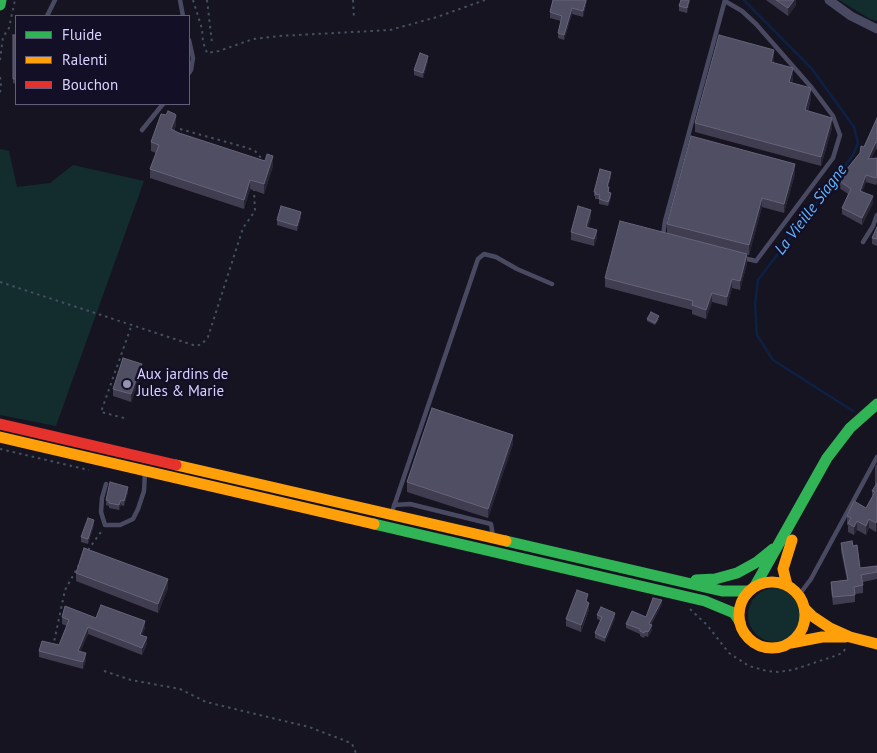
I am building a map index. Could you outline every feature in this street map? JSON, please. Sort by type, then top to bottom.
[{"type":"main road","points":[[0,5],[1,0]]},
{"type":"main road","points":[[740,622],[740,605],[784,536],[834,448],[862,416],[877,404]]},
{"type":"main road","points":[[787,585],[784,562],[788,548],[798,529],[840,456],[859,431],[877,415]]},
{"type":"main road","points":[[0,424],[392,509],[493,537],[722,591],[738,592],[771,581],[787,585],[800,595],[805,609],[804,624],[801,632],[790,643]]},
{"type":"main road","points":[[0,437],[705,601],[734,613],[747,636],[760,646],[776,648],[790,643],[822,637],[850,637]]},
{"type":"main road","points":[[673,578],[715,580],[737,573],[765,556],[784,536]]},
{"type":"main road","points":[[805,609],[820,622],[850,637],[877,644]]},
{"type":"street","points":[[828,0],[851,16],[877,29]]},
{"type":"lane","points":[[48,15],[55,0]]},
{"type":"lane","points":[[180,0],[183,15]]},
{"type":"lane","points":[[672,239],[663,237],[665,221],[725,1],[742,11],[756,24],[812,88],[833,116],[840,135],[833,158],[756,261],[740,257]]},
{"type":"lane","points":[[190,44],[193,58],[190,72]]},
{"type":"lane","points":[[142,130],[162,105]]},
{"type":"lane","points":[[862,242],[873,226],[877,215]]},
{"type":"lane","points":[[392,509],[478,259],[484,254],[496,257],[517,269],[552,284]]},
{"type":"lane","points":[[800,595],[812,579],[877,457]]},
{"type":"lane","points":[[106,484],[101,512],[105,525],[120,525],[133,520],[138,509],[144,491],[145,470]]},
{"type":"path","points":[[0,60],[3,37],[9,28],[15,0]]},
{"type":"path","points":[[193,0],[207,53],[220,51],[253,40],[279,36],[390,30],[437,18],[485,0]]},
{"type":"path","points":[[207,0],[212,43]]},
{"type":"path","points":[[353,0],[354,18]]},
{"type":"path","points":[[0,77],[0,94]]},
{"type":"path","points":[[180,129],[255,151],[262,159],[262,166]]},
{"type":"path","points":[[0,282],[196,346],[202,344],[208,337],[243,228],[254,211],[253,192],[256,183]]},
{"type":"path","points":[[124,418],[101,412],[132,324]]},
{"type":"path","points":[[87,552],[105,525]]},
{"type":"path","points":[[58,648],[54,642],[65,590],[83,559]]},
{"type":"path","points":[[696,613],[728,653],[749,666],[767,671],[792,670],[835,656],[842,653],[850,637]]},
{"type":"path","points":[[104,671],[131,680],[180,688],[206,702],[309,727],[352,744],[356,753]]},
{"type":"green space","points":[[839,0],[877,0],[877,21],[870,19]]},
{"type":"green space","points":[[0,149],[9,151],[17,187],[50,183],[73,165],[144,181],[56,426],[0,415]]},
{"type":"green space","points":[[775,588],[785,590],[794,596],[800,605],[802,615],[800,625],[794,634],[785,640],[775,642],[765,640],[756,634],[750,625],[748,615],[750,605],[756,596],[765,590]]},
{"type":"building","points":[[553,0],[586,0],[583,11],[572,8],[564,35],[558,33],[562,16],[550,12]]},
{"type":"building","points":[[681,0],[689,0],[687,8],[679,6]]},
{"type":"building","points":[[776,0],[794,0],[788,8]]},
{"type":"building","points":[[13,35],[15,35],[15,79],[13,79]]},
{"type":"building","points":[[719,35],[774,50],[771,62],[793,68],[789,82],[811,88],[805,110],[832,118],[821,157],[695,123]]},
{"type":"building","points":[[420,53],[428,56],[423,73],[414,70]]},
{"type":"building","points":[[168,111],[176,116],[171,129],[179,133],[265,161],[267,154],[273,156],[264,184],[250,180],[244,200],[150,169],[159,145],[151,142],[161,114],[166,115]]},
{"type":"building","points":[[877,118],[877,143],[868,159],[877,158],[877,176],[876,178],[866,175],[860,191],[873,196],[862,218],[842,208],[851,189],[838,180],[860,153],[861,146],[864,147]]},
{"type":"building","points":[[691,136],[795,164],[784,204],[762,198],[749,245],[667,224]]},
{"type":"building","points":[[600,169],[611,172],[607,187],[609,187],[608,192],[611,193],[608,202],[599,199],[600,195],[594,192]]},
{"type":"building","points":[[281,206],[301,212],[297,226],[277,220]]},
{"type":"building","points":[[578,206],[591,210],[586,227],[597,230],[594,239],[571,232]]},
{"type":"building","points":[[620,221],[747,254],[740,281],[732,279],[727,297],[712,293],[706,310],[692,305],[693,301],[605,278]]},
{"type":"building","points":[[877,227],[877,239],[872,238]]},
{"type":"building","points":[[651,312],[659,316],[655,323],[647,319]]},
{"type":"building","name":"Aux jardins de Jules & Marie","points":[[123,358],[142,364],[131,394],[113,389]]},
{"type":"building","points":[[432,408],[513,435],[488,509],[407,482]]},
{"type":"building","points":[[110,482],[128,487],[124,501],[121,500],[119,505],[109,503],[106,500]]},
{"type":"building","points":[[877,483],[876,523],[869,519],[866,526],[857,521],[854,527],[848,523],[851,518],[847,516],[854,501],[866,508],[875,492],[872,491]]},
{"type":"building","points":[[88,518],[94,520],[88,539],[81,537]]},
{"type":"building","points":[[852,541],[853,546],[857,545],[860,568],[877,566],[877,572],[861,575],[863,585],[854,587],[855,595],[833,597],[831,582],[848,580],[841,543]]},
{"type":"building","points":[[84,548],[168,579],[158,604],[76,573]]},
{"type":"building","points":[[577,590],[588,594],[586,601],[589,603],[581,625],[566,619]]},
{"type":"building","points":[[653,598],[662,600],[649,624],[652,625],[648,632],[645,631],[644,633],[640,629],[626,624],[632,611],[646,617]]},
{"type":"building","points":[[101,605],[145,621],[140,635],[147,637],[142,648],[88,627],[78,651],[86,653],[83,662],[39,651],[42,641],[59,645],[69,620],[62,617],[65,606],[96,618]]},
{"type":"building","points":[[601,607],[615,613],[605,638],[595,633],[602,617],[597,615]]},
{"type":"waterway","name":"La Vieille Siagne","points":[[744,0],[812,69],[854,127],[858,143],[853,155],[758,280],[755,305],[757,335],[773,360],[853,411]]},
{"type":"traffic: fast","points":[[0,5],[1,0]]},
{"type":"traffic: fast","points":[[755,586],[827,458],[850,428],[877,404]]},
{"type":"traffic: fast","points":[[374,524],[705,601],[734,613],[740,622]]},
{"type":"traffic: fast","points":[[506,541],[722,591],[749,591]]},
{"type":"traffic: fast","points":[[696,580],[715,579],[737,573],[757,562],[773,549]]},
{"type":"traffic: slow","points":[[0,437],[374,524]]},
{"type":"traffic: slow","points":[[176,465],[506,541]]},
{"type":"traffic: slow","points":[[787,585],[783,569],[792,540]]},
{"type":"traffic: slow","points":[[778,582],[796,591],[803,602],[805,615],[803,628],[796,639],[785,646],[766,648],[748,639],[741,628],[739,609],[748,591],[759,584],[778,582]]},
{"type":"traffic: slow","points":[[805,609],[830,628],[850,637],[877,644]]},
{"type":"traffic: slow","points":[[791,643],[822,637],[845,637]]},
{"type":"traffic: jam","points":[[0,424],[176,465]]},
{"type":"place","name":"Aux jardins de Jules & Marie","points":[[127,384]]}]
